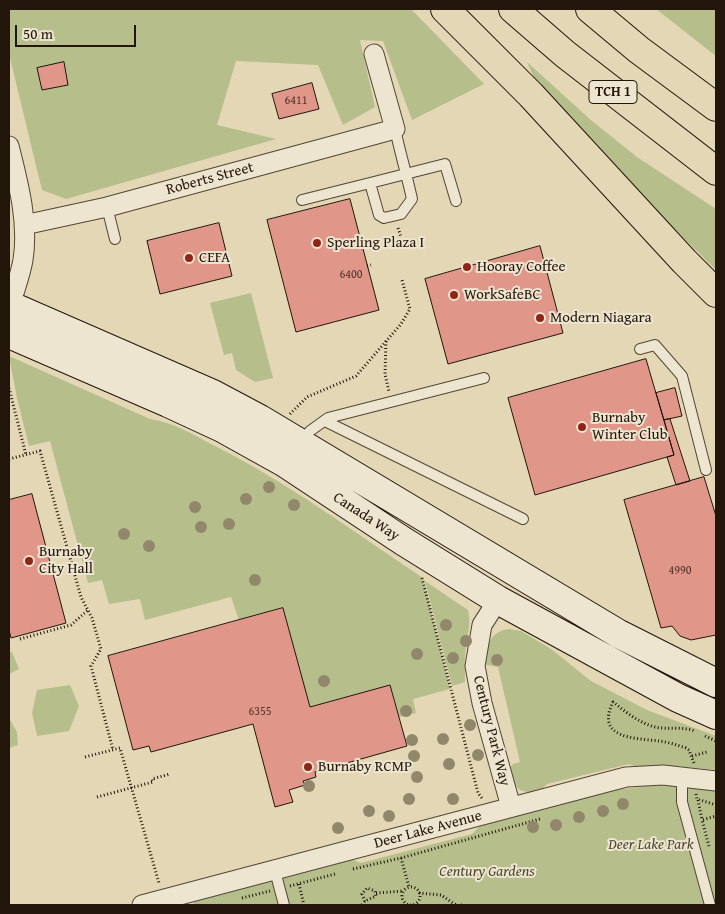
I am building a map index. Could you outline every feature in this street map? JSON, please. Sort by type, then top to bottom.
[{"type":"highway","points":[[446,9],[531,95],[684,261],[716,293]]},
{"type":"highway","name":"TCH 1","points":[[513,9],[565,54],[716,171]]},
{"type":"highway","points":[[590,9],[639,50],[716,107]]},
{"type":"highway","points":[[639,50],[716,87]]},
{"type":"main road","name":"Canada Way","points":[[9,306],[213,394],[292,453],[403,541],[498,600],[678,698],[716,715]]},
{"type":"main road","name":"Canada Way","points":[[9,334],[222,428],[292,453],[619,634],[716,683]]},
{"type":"street","points":[[374,54],[395,129]]},
{"type":"street","name":"Roberts Street","points":[[24,225],[107,207],[395,129]]},
{"type":"street","points":[[9,146],[17,176],[24,225],[23,260],[9,306]]},
{"type":"street","name":"Century Park Way","points":[[498,600],[482,625],[475,666],[482,704],[511,807]]},
{"type":"street","name":"Deer Lake Avenue","points":[[142,905],[278,880],[511,807],[626,777],[663,775],[716,781]]},
{"type":"lane","points":[[370,183],[379,215],[384,218],[401,214],[412,200],[395,129]]},
{"type":"lane","points":[[302,200],[445,164],[456,202]]},
{"type":"lane","points":[[107,207],[115,239]]},
{"type":"lane","points":[[640,349],[655,345],[682,376],[706,470]]},
{"type":"lane","points":[[292,453],[310,431],[328,418],[484,378]]},
{"type":"lane","points":[[325,421],[523,519]]},
{"type":"lane","points":[[686,778],[682,802],[710,905]]},
{"type":"lane","points":[[278,880],[284,905]]},
{"type":"path","points":[[397,224],[401,237]]},
{"type":"path","points":[[467,262],[468,267]]},
{"type":"path","points":[[287,416],[307,397],[356,376],[410,309],[402,280]]},
{"type":"path","points":[[386,340],[386,374],[391,402]]},
{"type":"path","points":[[9,388],[26,455]]},
{"type":"path","points":[[9,459],[40,451],[81,597],[92,618],[101,649],[92,666],[113,750]]},
{"type":"path","points":[[421,575],[478,793],[486,802]]},
{"type":"path","points":[[20,638],[71,625],[88,610]]},
{"type":"path","points":[[712,855],[695,790],[686,778],[692,756],[689,750],[660,741],[637,740],[619,735],[609,724],[608,713],[613,702],[633,718],[656,728],[692,730],[716,740]]},
{"type":"path","points":[[85,757],[120,748],[159,883],[154,883]]},
{"type":"path","points":[[692,756],[707,752]]},
{"type":"path","points":[[97,797],[153,782],[152,779],[170,774]]},
{"type":"path","points":[[698,799],[716,806]]},
{"type":"path","points":[[702,820],[716,816]]},
{"type":"path","points":[[348,870],[401,858],[543,818]]},
{"type":"path","points":[[401,858],[409,887]]},
{"type":"path","points":[[242,898],[278,880],[299,884],[340,872]]},
{"type":"path","points":[[297,879],[304,905]]},
{"type":"path","points":[[365,901],[362,894],[367,888],[376,893],[403,891],[409,887],[416,888],[419,893],[417,903],[406,904],[402,897],[403,891]]},
{"type":"path","points":[[362,905],[365,901],[376,896],[376,893]]},
{"type":"path","points":[[419,893],[441,894],[456,905]]},
{"type":"green space","points":[[9,9],[411,9],[484,84],[412,120],[383,41],[360,40],[375,107],[343,125],[318,65],[236,61],[217,125],[276,139],[66,199],[42,190],[9,54]]},
{"type":"green space","points":[[656,9],[716,9],[716,56]]},
{"type":"green space","points":[[527,62],[592,121],[637,157],[716,209],[716,270],[615,170],[539,89]]},
{"type":"green space","points":[[251,293],[273,378],[255,382],[236,370],[232,353],[224,355],[210,303]]},
{"type":"green space","points":[[9,356],[150,419],[183,429],[240,459],[320,508],[423,578],[450,689],[413,699],[416,713],[399,717],[390,685],[310,707],[283,608],[239,620],[231,597],[145,620],[140,599],[109,604],[102,580],[88,583],[50,441],[29,446]]},
{"type":"green space","points":[[425,581],[468,610],[469,624],[465,655],[465,682],[452,686]]},
{"type":"green space","points":[[503,630],[521,631],[551,649],[591,681],[647,710],[716,736],[716,770],[676,766],[639,768],[629,764],[547,784],[541,790],[531,793],[520,790],[513,783],[509,769],[513,764],[520,762],[498,667],[487,665],[484,662],[490,640]]},
{"type":"green space","points":[[9,652],[12,652],[19,669],[9,674]]},
{"type":"green space","points":[[70,685],[79,706],[69,731],[37,736],[32,713],[37,690]]},
{"type":"green space","points":[[9,718],[17,732],[18,745],[9,748]]},
{"type":"green space","name":"Deer Lake Park","points":[[663,784],[705,787],[716,791],[716,905],[194,905],[193,901],[350,859],[361,863],[472,834],[481,825],[615,790]]},
{"type":"building","points":[[64,62],[68,85],[42,90],[37,68]]},
{"type":"building","points":[[312,83],[319,109],[279,119],[272,94]]},
{"type":"building","name":"Sperling Plaza I","points":[[350,199],[379,310],[296,332],[267,220]]},
{"type":"building","name":"CEFA","points":[[219,223],[232,276],[160,294],[147,241]]},
{"type":"building","points":[[540,246],[563,333],[448,364],[425,279]]},
{"type":"building","points":[[646,359],[674,455],[535,495],[508,398]]},
{"type":"building","points":[[675,388],[682,416],[664,420],[656,393]]},
{"type":"building","points":[[670,419],[690,481],[676,485],[667,457],[674,455],[664,420]]},
{"type":"building","points":[[704,477],[716,516],[716,635],[691,640],[680,636],[672,626],[661,628],[624,500]]},
{"type":"building","name":"Burnaby City Hall","points":[[32,494],[66,623],[11,638],[9,630],[9,500]]},
{"type":"building","points":[[283,608],[310,707],[390,685],[407,746],[315,772],[316,777],[303,781],[305,785],[289,790],[293,802],[275,807],[253,724],[151,752],[149,746],[133,750],[108,656]]},
{"type":"place","name":"Sperling Plaza I","points":[[317,243]]},
{"type":"place","name":"CEFA","points":[[189,258]]},
{"type":"place","name":"Hooray Coffee","points":[[467,267]]},
{"type":"place","name":"WorkSafeBC","points":[[454,295]]},
{"type":"place","name":"Modern Niagara","points":[[540,318]]},
{"type":"place","name":"Burnaby Winter Club","points":[[582,427]]},
{"type":"place","name":"Burnaby City Hall","points":[[29,561]]},
{"type":"place","name":"Burnaby RCMP","points":[[308,767]]},
{"type":"park label","name":"Century Gardens","points":[[487,872]]}]
